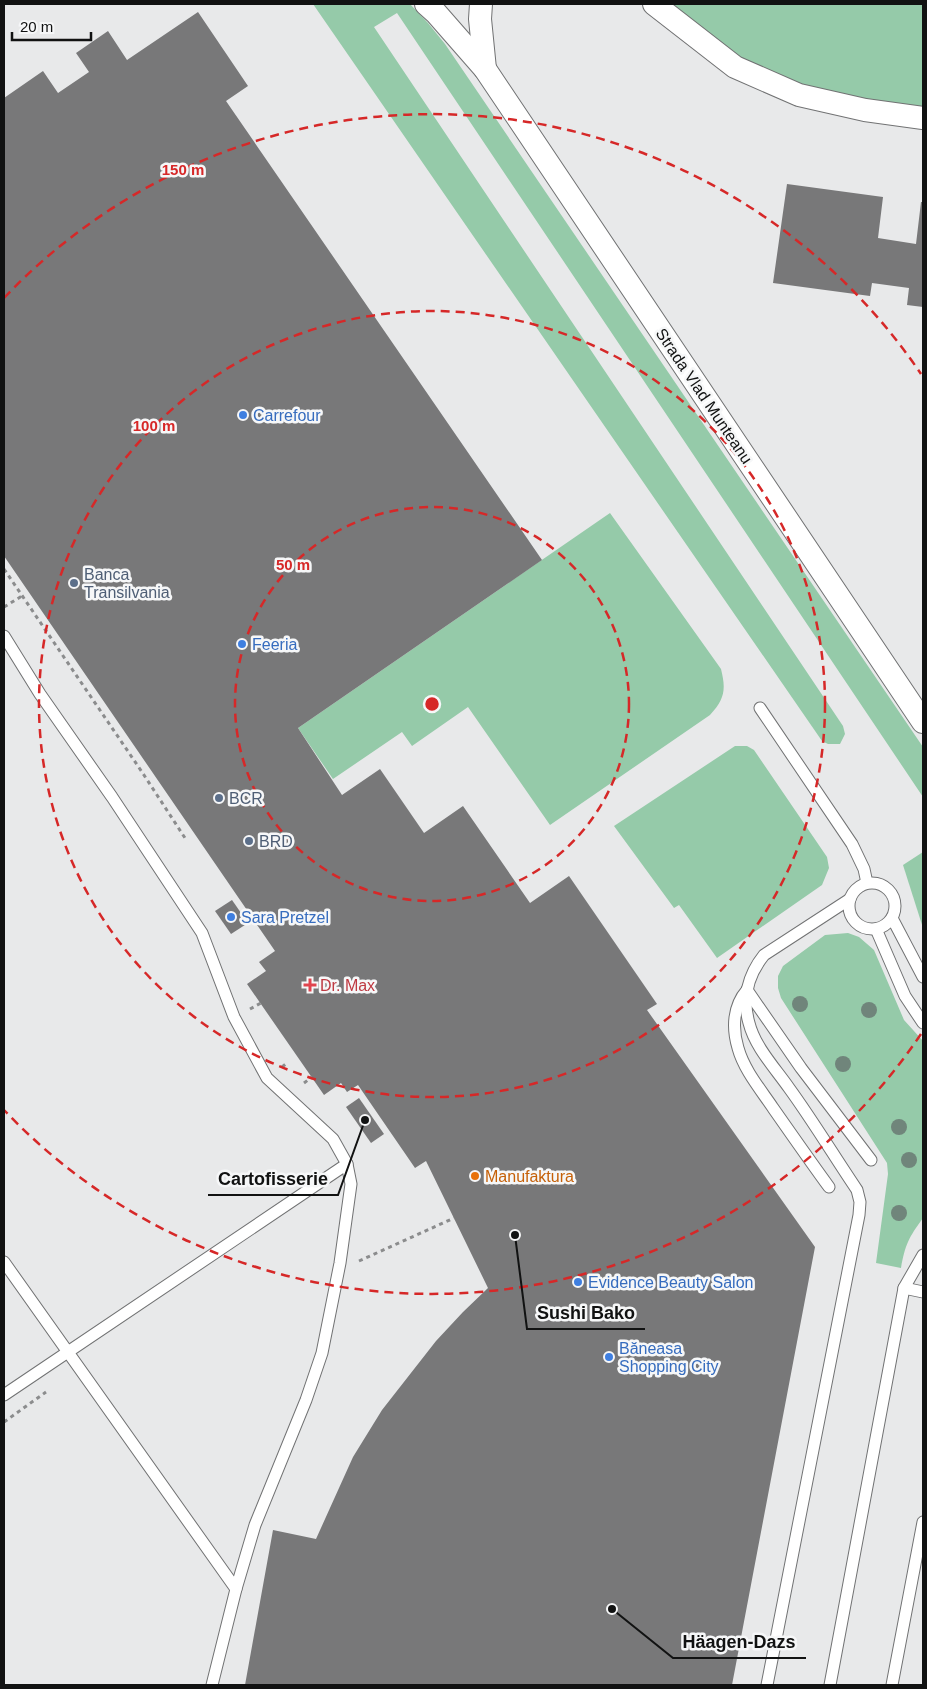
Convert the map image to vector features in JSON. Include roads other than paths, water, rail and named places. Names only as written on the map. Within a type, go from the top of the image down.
[{"type":"street","points":[[481,4],[480,19],[485,69]]},
{"type":"street","points":[[654,4],[736,67],[799,95],[865,110],[923,118]]},
{"type":"street","name":"Strada Vlad Munteanu","points":[[433,7],[485,69],[923,722]]},
{"type":"lane","points":[[4,636],[40,694],[112,797],[202,933],[234,1018],[267,1078],[333,1138],[347,1164],[351,1184],[340,1263],[322,1353],[306,1400],[255,1525],[212,1685]]},
{"type":"lane","points":[[760,708],[852,844],[864,869],[867,883]]},
{"type":"lane","points":[[867,883],[886,888],[891,893],[895,906],[892,918],[882,927],[876,929],[861,927],[850,915],[850,899],[856,889],[867,883]]},
{"type":"lane","points":[[829,1188],[760,1090],[740,1054],[734,1026],[737,1008],[747,990],[752,971],[764,956],[850,899]]},
{"type":"lane","points":[[892,918],[923,977]]},
{"type":"lane","points":[[876,929],[905,996],[923,1023]]},
{"type":"lane","points":[[747,990],[801,1068],[871,1160]]},
{"type":"lane","points":[[747,990],[749,1022],[754,1039],[790,1089],[857,1190],[860,1202],[856,1235],[767,1685]]},
{"type":"lane","points":[[4,1395],[347,1164]]},
{"type":"lane","points":[[830,1685],[904,1288],[923,1255]]},
{"type":"lane","points":[[4,1262],[236,1590]]},
{"type":"lane","points":[[904,1288],[923,1292]]},
{"type":"lane","points":[[892,1685],[923,1522]]},
{"type":"place","name":"Carrefour","points":[[243,415]]},
{"type":"place","name":"Banca Transilvania","points":[[74,583]]},
{"type":"place","name":"Feeria","points":[[242,644]]},
{"type":"place","name":"BCR","points":[[219,798]]},
{"type":"place","name":"BRD","points":[[249,841]]},
{"type":"place","name":"Sara Pretzel","points":[[231,917]]},
{"type":"place","name":"Dr. Max","points":[[310,985]]},
{"type":"place","name":"Cartofisserie","points":[[365,1120]]},
{"type":"place","name":"Manufaktura","points":[[475,1176]]},
{"type":"place","name":"Sushi Bako","points":[[515,1235]]},
{"type":"place","name":"Evidence Beauty Salon","points":[[578,1282]]},
{"type":"place","name":"Băneasa Shopping City","points":[[609,1357]]},
{"type":"place","name":"Häagen-Dazs","points":[[612,1609]]}]
